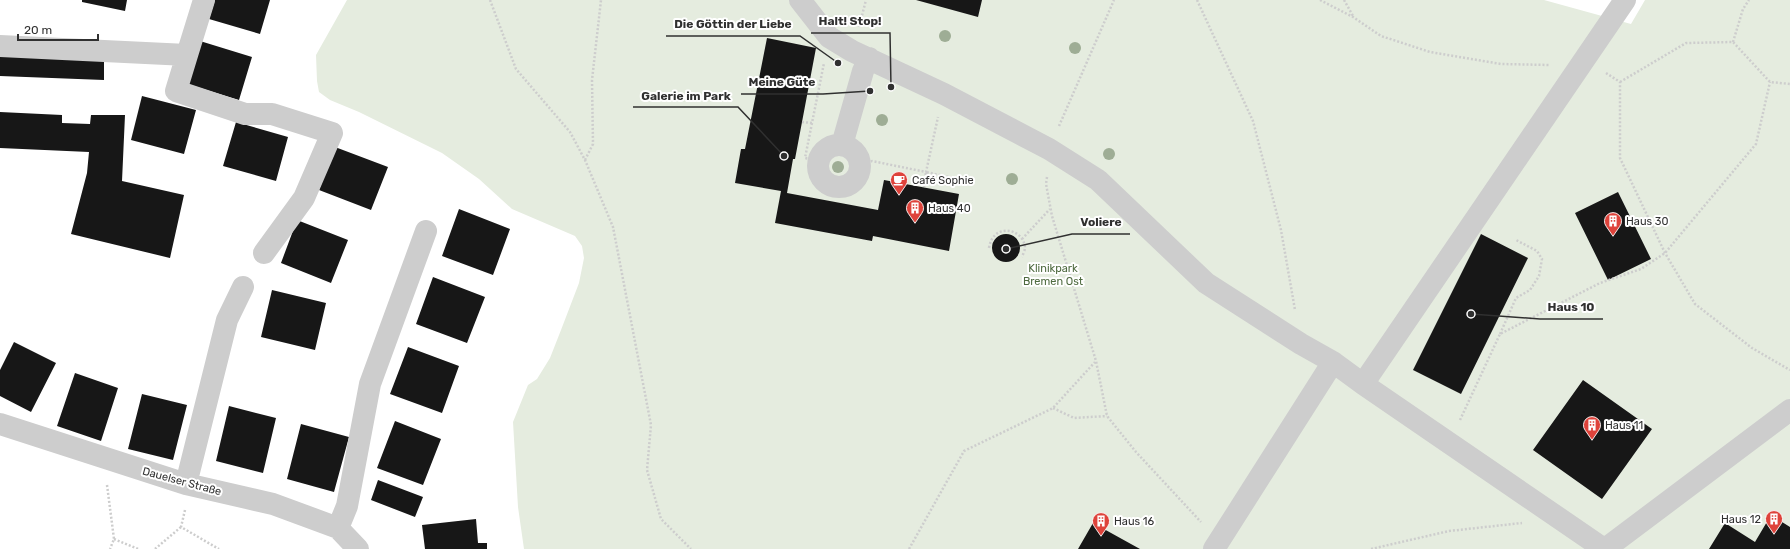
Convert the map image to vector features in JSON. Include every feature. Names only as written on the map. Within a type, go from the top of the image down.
[{"type":"street","points":[[204,0],[176,91],[245,114],[272,114],[332,133],[304,198],[264,253]]},
{"type":"street","points":[[800,0],[829,37],[944,94],[1049,149],[1098,180],[1206,283],[1301,344],[1333,362],[1604,549],[1790,410]]},
{"type":"street","points":[[1363,384],[1625,0]]},
{"type":"street","points":[[0,46],[187,54]]},
{"type":"street","points":[[842,145],[863,71],[869,58]]},
{"type":"street","points":[[842,145],[848,147],[857,155],[860,167],[859,174],[850,184],[836,187],[830,185],[820,175],[819,161],[821,156],[830,147],[842,145]]},
{"type":"street","points":[[338,528],[347,506],[370,384],[426,231]]},
{"type":"street","points":[[188,484],[227,320],[243,287]]},
{"type":"street","points":[[1216,544],[1333,362]]},
{"type":"street","name":"Dauelser Straße","points":[[0,424],[104,459],[188,484],[273,504],[338,528],[358,549]]},
{"type":"path","points":[[490,0],[516,69],[570,132],[584,160],[613,227],[650,425],[647,470],[660,519],[691,549]]},
{"type":"path","points":[[584,160],[593,144],[592,80],[601,0]]},
{"type":"path","points":[[1114,0],[1049,149],[1046,184],[1051,208],[1096,361],[1107,416],[1136,452],[1216,544]]},
{"type":"path","points":[[1197,0],[1253,122],[1281,230],[1301,344]]},
{"type":"path","points":[[1320,0],[1353,17],[1381,36],[1430,52],[1501,64],[1581,66],[1602,71],[1620,82]]},
{"type":"path","points":[[1344,0],[1353,17]]},
{"type":"path","points":[[1734,42],[1743,9],[1749,0]]},
{"type":"path","points":[[819,161],[805,158],[829,37]]},
{"type":"path","points":[[1620,82],[1686,43],[1734,42],[1770,82],[1790,84]]},
{"type":"path","points":[[1620,82],[1620,158],[1665,253],[1696,304],[1752,348],[1790,370]]},
{"type":"path","points":[[1500,334],[1600,283],[1641,269],[1665,253],[1756,144],[1770,82]]},
{"type":"path","points":[[924,187],[944,94]]},
{"type":"path","points":[[802,122],[812,123]]},
{"type":"path","points":[[860,167],[872,162],[962,180]]},
{"type":"path","points":[[1022,239],[1051,208]]},
{"type":"path","points":[[989,248],[990,240],[996,233],[1003,230],[1014,232],[1022,239],[1025,248],[1022,257]]},
{"type":"path","points":[[1450,443],[1516,298],[1530,290],[1539,276],[1542,259],[1537,251],[1516,240]]},
{"type":"path","points":[[909,549],[964,451],[1053,408],[1096,361]]},
{"type":"path","points":[[1053,408],[1074,418],[1107,416]]},
{"type":"path","points":[[104,459],[114,540],[110,549]]},
{"type":"path","points":[[155,549],[181,527],[188,484]]},
{"type":"path","points":[[1371,549],[1449,531],[1525,523],[1545,507]]},
{"type":"path","points":[[181,527],[219,549]]},
{"type":"path","points":[[114,540],[138,549]]},
{"type":"green space","name":"Klinikpark Bremen Ost","points":[[347,0],[1544,0],[1631,24],[1645,0],[1790,0],[1790,549],[524,549],[518,507],[513,422],[528,385],[537,379],[550,358],[561,330],[579,283],[584,258],[582,246],[575,236],[512,209],[479,179],[442,153],[359,112],[330,100],[319,92],[316,55]]},
{"type":"building","points":[[82,0],[127,0],[125,11],[82,2]]},
{"type":"building","points":[[215,0],[270,0],[260,34],[209,19]]},
{"type":"building","points":[[916,0],[982,0],[978,17]]},
{"type":"building","points":[[767,38],[816,48],[787,193],[878,210],[884,180],[959,194],[949,251],[873,236],[872,241],[775,223],[781,191],[735,183],[741,149],[745,149]]},
{"type":"building","points":[[200,41],[252,57],[239,100],[187,84]]},
{"type":"building","points":[[0,53],[104,57],[104,80],[0,76]]},
{"type":"building","points":[[142,96],[196,110],[184,154],[131,140]]},
{"type":"building","points":[[0,112],[62,115],[62,123],[90,124],[91,115],[125,115],[122,181],[184,195],[170,258],[71,234],[87,173],[89,152],[0,148]]},
{"type":"building","points":[[236,122],[288,137],[276,181],[223,166]]},
{"type":"building","points":[[335,147],[388,167],[371,210],[319,190]]},
{"type":"building","name":"Haus 30","points":[[1618,192],[1651,259],[1608,280],[1575,213]]},
{"type":"building","points":[[459,209],[510,229],[493,275],[442,256]]},
{"type":"building","points":[[297,220],[348,240],[331,283],[281,263]]},
{"type":"building","points":[[1006,234],[1012,235],[1016,238],[1019,242],[1019,254],[1016,258],[1012,261],[1006,262],[1000,261],[996,258],[993,254],[992,248],[993,242],[996,238],[1000,235]]},
{"type":"building","points":[[1481,234],[1528,258],[1461,394],[1413,370]]},
{"type":"building","points":[[433,277],[485,297],[467,343],[416,324]]},
{"type":"building","points":[[272,290],[326,303],[315,350],[261,337]]},
{"type":"building","points":[[14,342],[56,363],[31,412],[0,396],[0,370]]},
{"type":"building","points":[[408,347],[459,366],[442,413],[390,394]]},
{"type":"building","points":[[75,373],[118,388],[101,441],[57,426]]},
{"type":"building","name":"Haus 11","points":[[1583,380],[1652,429],[1602,499],[1533,450]]},
{"type":"building","points":[[142,394],[187,405],[173,460],[128,449]]},
{"type":"building","points":[[229,406],[276,418],[263,473],[216,461]]},
{"type":"building","points":[[395,421],[441,439],[423,485],[377,468]]},
{"type":"building","points":[[301,424],[349,437],[334,492],[287,479]]},
{"type":"building","points":[[378,480],[423,497],[415,517],[371,500]]},
{"type":"building","name":"Haus 12","points":[[1771,515],[1790,527],[1790,549],[1709,549],[1725,523],[1755,542]]},
{"type":"building","points":[[476,519],[478,543],[487,543],[487,549],[425,549],[422,525]]},
{"type":"building","name":"Haus 16","points":[[1093,523],[1140,549],[1078,549]]},
{"type":"place","name":"Die Göttin der Liebe","points":[[838,63]]},
{"type":"place","name":"Halt! Stop!","points":[[891,87]]},
{"type":"place","name":"Meine Güte","points":[[870,91]]},
{"type":"place","name":"Galerie im Park","points":[[784,156]]},
{"type":"place","name":"Café Sophie","points":[[899,195]]},
{"type":"place","name":"Haus 40","points":[[915,223]]},
{"type":"place","name":"Haus 30","points":[[1613,236]]},
{"type":"place","name":"Voliere","points":[[1006,249]]},
{"type":"place","name":"Haus 10","points":[[1471,314]]},
{"type":"place","name":"Haus 11","points":[[1592,440]]},
{"type":"place","name":"Haus 12","points":[[1774,534]]},
{"type":"place","name":"Haus 16","points":[[1101,536]]}]
